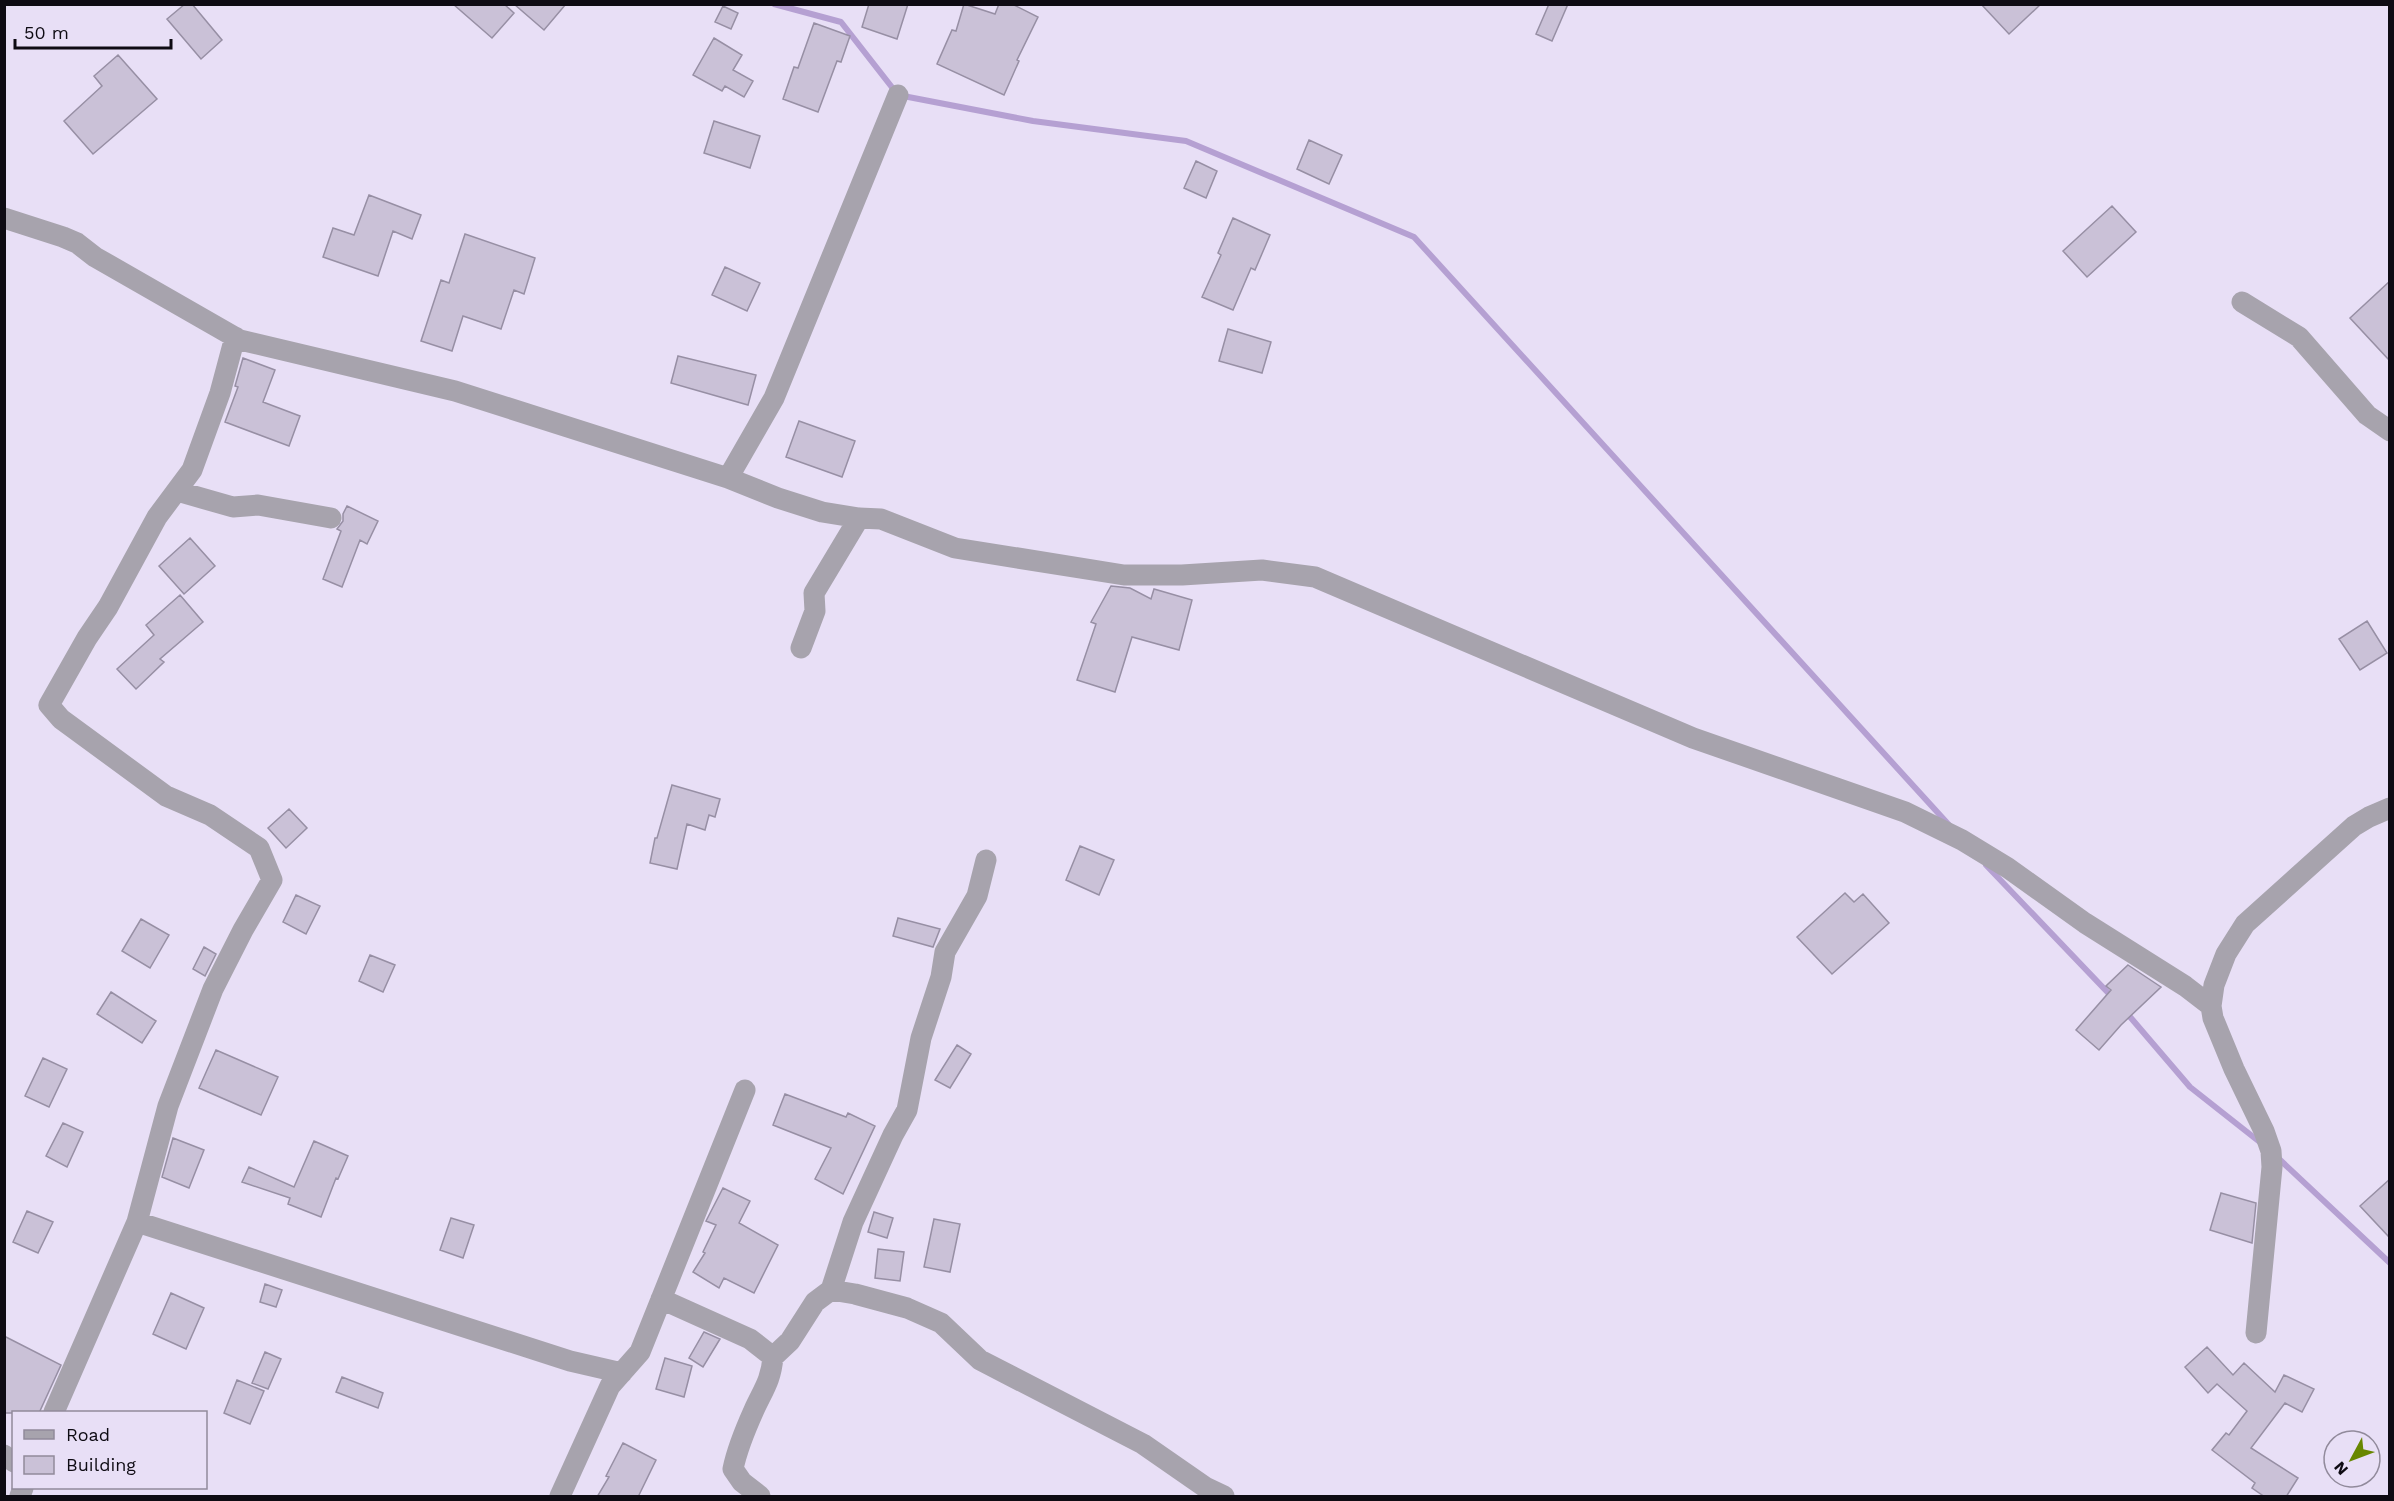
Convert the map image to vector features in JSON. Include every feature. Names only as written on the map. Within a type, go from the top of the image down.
[{"type":"street","points":[[728,478],[774,399],[898,95]]},
{"type":"street","points":[[4,218],[77,243],[95,256],[234,337],[351,368],[455,391],[728,478],[811,508],[859,518],[881,519],[955,548],[1124,575],[1182,575],[1262,570],[1315,577],[1693,738],[1905,812],[1962,840],[2008,868],[2085,923],[2185,986],[2211,1006]]},
{"type":"street","points":[[2242,302],[2299,338],[2367,416],[2390,431]]},
{"type":"street","points":[[55,1411],[137,1222],[168,1106],[213,989],[272,880],[259,848],[210,815],[166,796],[61,719],[49,705],[87,638],[108,607],[157,517],[192,470],[220,393],[234,337]]},
{"type":"street","points":[[177,491],[233,507],[258,504],[331,518]]},
{"type":"street","points":[[801,648],[815,611],[814,593],[859,518]]},
{"type":"street","points":[[2256,1333],[2271,1151],[2213,1018],[2211,1006],[2214,985],[2226,954],[2245,924],[2354,826],[2390,808]]},
{"type":"street","points":[[760,1497],[742,1482],[733,1469],[742,1438],[772,1375],[773,1357],[790,1341],[815,1302],[831,1290],[853,1222],[907,1110],[921,1038],[941,977],[945,952],[977,896],[986,860]]},
{"type":"street","points":[[560,1497],[610,1386],[640,1352],[745,1090]]},
{"type":"street","points":[[137,1222],[570,1361],[621,1373]]},
{"type":"street","points":[[831,1290],[907,1308],[941,1323],[980,1360],[1143,1444],[1205,1487],[1224,1497]]},
{"type":"street","points":[[661,1299],[750,1339],[773,1357]]},
{"type":"building","points":[[185,4],[192,4],[222,40],[201,59],[167,19]]},
{"type":"building","points":[[453,4],[504,4],[514,13],[492,38]]},
{"type":"building","points":[[514,4],[566,4],[544,30]]},
{"type":"building","points":[[869,4],[908,4],[897,39],[862,27]]},
{"type":"building","points":[[964,4],[995,14],[999,4],[1012,4],[1038,17],[1017,60],[1019,61],[1004,95],[937,64],[952,30],[956,31]]},
{"type":"building","points":[[1549,4],[1568,4],[1552,41],[1536,34]]},
{"type":"building","points":[[1981,4],[2041,4],[2009,34]]},
{"type":"building","points":[[723,6],[738,13],[731,29],[715,22]]},
{"type":"building","points":[[814,23],[850,36],[841,62],[837,61],[818,112],[783,99],[794,67],[798,68]]},
{"type":"building","points":[[714,38],[742,55],[733,70],[753,81],[744,97],[725,86],[722,91],[693,75]]},
{"type":"building","points":[[118,55],[157,99],[93,154],[64,121],[102,86],[94,76]]},
{"type":"building","points":[[714,121],[760,136],[750,168],[704,153]]},
{"type":"building","points":[[1309,140],[1342,155],[1329,184],[1297,169]]},
{"type":"building","points":[[1196,161],[1217,171],[1206,198],[1184,188]]},
{"type":"building","points":[[369,195],[421,215],[412,239],[393,231],[378,276],[323,257],[333,228],[354,235]]},
{"type":"building","points":[[2112,206],[2136,232],[2087,277],[2063,251]]},
{"type":"building","points":[[1233,218],[1270,235],[1255,270],[1251,268],[1233,310],[1202,297],[1221,255],[1218,253]]},
{"type":"building","points":[[465,234],[535,258],[524,294],[514,290],[501,329],[463,316],[452,351],[421,341],[441,280],[449,283]]},
{"type":"building","points":[[725,267],[760,283],[747,311],[712,295]]},
{"type":"building","points":[[2390,281],[2390,361],[2350,318]]},
{"type":"building","points":[[1228,329],[1271,342],[1262,373],[1219,361]]},
{"type":"building","points":[[678,356],[756,375],[748,405],[671,383]]},
{"type":"building","points":[[243,358],[275,370],[263,402],[300,416],[289,446],[225,422],[238,387],[235,386]]},
{"type":"building","points":[[799,421],[855,441],[842,477],[786,457]]},
{"type":"building","points":[[347,506],[378,521],[367,544],[360,540],[342,587],[323,579],[341,531],[337,529],[343,521],[343,514]]},
{"type":"building","points":[[190,538],[215,566],[184,594],[159,566]]},
{"type":"building","points":[[1111,586],[1130,588],[1151,599],[1154,589],[1192,600],[1179,650],[1132,637],[1115,692],[1077,680],[1096,624],[1091,622]]},
{"type":"building","points":[[180,595],[203,622],[160,659],[164,662],[136,689],[117,669],[154,635],[146,625]]},
{"type":"building","points":[[2367,621],[2387,653],[2360,670],[2339,639]]},
{"type":"building","points":[[672,785],[720,799],[715,817],[709,815],[705,830],[687,824],[677,869],[650,863],[655,838],[657,838]]},
{"type":"building","points":[[289,809],[307,828],[286,848],[268,828]]},
{"type":"building","points":[[1080,846],[1114,860],[1099,895],[1066,880]]},
{"type":"building","points":[[1845,893],[1854,902],[1863,894],[1889,923],[1832,974],[1797,937]]},
{"type":"building","points":[[296,895],[320,906],[306,934],[283,922]]},
{"type":"building","points":[[898,918],[940,929],[933,947],[893,936]]},
{"type":"building","points":[[141,919],[169,935],[150,968],[122,951]]},
{"type":"building","points":[[204,947],[216,954],[205,976],[193,969]]},
{"type":"building","points":[[370,955],[395,965],[383,992],[359,981]]},
{"type":"building","points":[[2128,965],[2161,987],[2121,1025],[2099,1050],[2076,1030],[2111,990],[2106,986]]},
{"type":"building","points":[[111,992],[156,1021],[142,1043],[97,1014]]},
{"type":"building","points":[[957,1045],[971,1054],[950,1088],[935,1080]]},
{"type":"building","points":[[216,1050],[278,1077],[261,1115],[199,1088]]},
{"type":"building","points":[[43,1058],[67,1069],[49,1107],[25,1096]]},
{"type":"building","points":[[785,1094],[846,1117],[848,1113],[875,1126],[843,1194],[815,1179],[831,1148],[773,1125]]},
{"type":"building","points":[[63,1123],[83,1132],[67,1167],[46,1156]]},
{"type":"building","points":[[173,1138],[204,1150],[189,1188],[162,1177]]},
{"type":"building","points":[[314,1141],[348,1156],[338,1179],[336,1178],[321,1217],[288,1204],[290,1198],[242,1182],[249,1167],[294,1187]]},
{"type":"building","points":[[2390,1179],[2390,1238],[2360,1206]]},
{"type":"building","points":[[723,1188],[750,1201],[739,1223],[778,1245],[754,1293],[724,1278],[719,1288],[693,1272],[705,1253],[703,1252],[716,1225],[706,1221]]},
{"type":"building","points":[[2221,1193],[2256,1203],[2252,1243],[2210,1230]]},
{"type":"building","points":[[27,1211],[53,1222],[38,1253],[13,1242]]},
{"type":"building","points":[[874,1212],[893,1218],[887,1238],[868,1232]]},
{"type":"building","points":[[451,1218],[474,1225],[463,1258],[440,1250]]},
{"type":"building","points":[[934,1219],[960,1224],[950,1272],[924,1267]]},
{"type":"building","points":[[878,1249],[904,1252],[900,1281],[875,1278]]},
{"type":"building","points":[[265,1284],[282,1290],[276,1307],[260,1302]]},
{"type":"building","points":[[171,1293],[204,1308],[186,1349],[153,1334]]},
{"type":"building","points":[[704,1332],[720,1339],[703,1367],[689,1358]]},
{"type":"building","points":[[4,1336],[61,1365],[40,1411],[4,1413]]},
{"type":"building","points":[[2207,1347],[2233,1375],[2244,1363],[2275,1392],[2284,1375],[2314,1389],[2302,1412],[2285,1403],[2251,1448],[2298,1478],[2286,1497],[2265,1497],[2252,1488],[2255,1483],[2212,1450],[2226,1433],[2229,1435],[2247,1411],[2217,1384],[2208,1393],[2185,1367]]},
{"type":"building","points":[[265,1352],[281,1359],[268,1389],[252,1383]]},
{"type":"building","points":[[665,1358],[692,1366],[684,1397],[656,1389]]},
{"type":"building","points":[[342,1377],[383,1393],[378,1408],[336,1392]]},
{"type":"building","points":[[237,1380],[264,1391],[250,1424],[224,1413]]},
{"type":"building","points":[[623,1443],[656,1460],[638,1497],[597,1497],[609,1477],[606,1476]]},
{"type":"waterway","points":[[774,4],[841,22],[898,95],[1033,121],[1186,141],[1414,237],[1949,825]]},
{"type":"waterway","points":[[1986,865],[2114,999]]},
{"type":"waterway","points":[[2125,1011],[2190,1087],[2261,1143]]},
{"type":"waterway","points":[[2278,1158],[2390,1263]]}]
